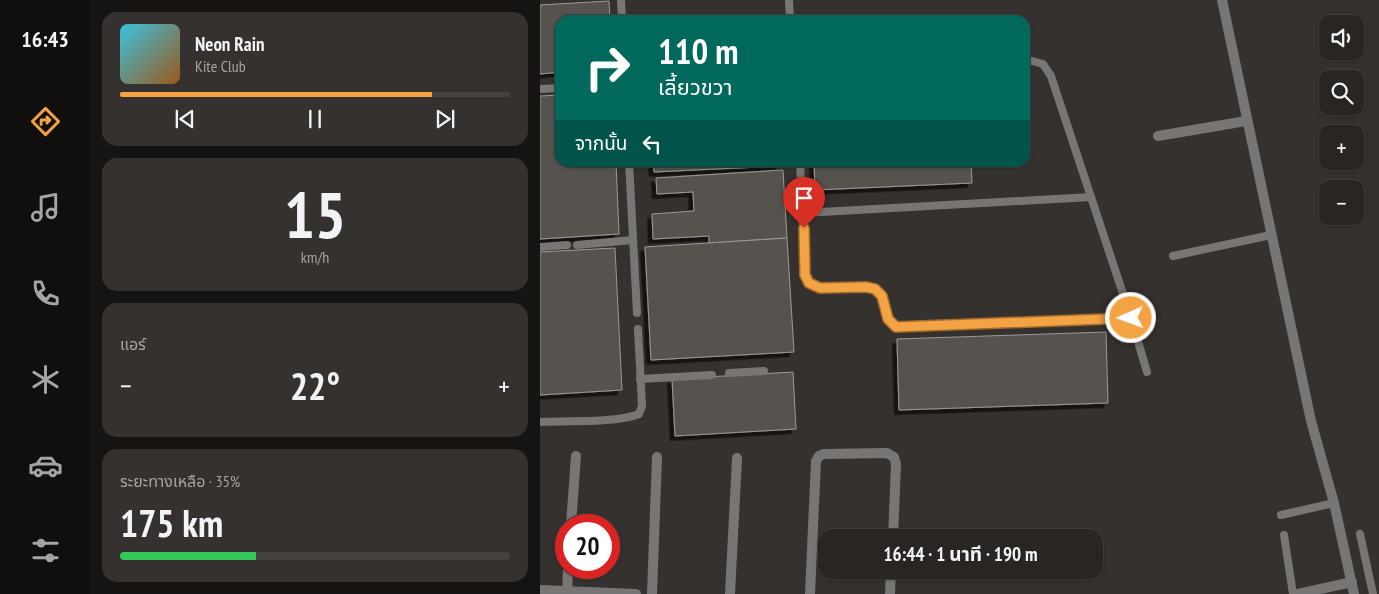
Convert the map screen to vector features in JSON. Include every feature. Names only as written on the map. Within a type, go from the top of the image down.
[{"type":"street","points":[[1222,0],[1246,121],[1311,421],[1334,503],[1354,594]]},
{"type":"street","points":[[1158,136],[1246,121]]},
{"type":"street","points":[[810,594],[816,461],[819,456],[824,454],[887,454],[894,457],[896,464],[892,529]]},
{"type":"street","points":[[572,514],[576,456]]},
{"type":"street","points":[[652,594],[657,457]]},
{"type":"street","points":[[730,594],[737,458]]},
{"type":"street","points":[[567,593],[568,579]]},
{"type":"street","points":[[890,594],[891,579]]},
{"type":"street","points":[[1298,594],[1352,582]]},
{"type":"street","points":[[540,590],[567,593],[636,594]]},
{"type":"lane","points":[[621,0],[622,15]]},
{"type":"lane","points":[[789,0],[790,15]]},
{"type":"lane","points":[[1030,61],[1042,64],[1051,76],[1131,318],[1146,372]]},
{"type":"lane","points":[[540,89],[555,88]]},
{"type":"lane","points":[[629,167],[637,313]]},
{"type":"lane","points":[[800,167],[805,275],[809,283],[820,288],[866,287],[875,289],[882,296],[888,319],[896,327],[1131,318]]},
{"type":"lane","points":[[803,213],[1091,197]]},
{"type":"lane","points":[[1173,256],[1271,235]]},
{"type":"lane","points":[[576,245],[633,240]]},
{"type":"lane","points":[[540,247],[567,245]]},
{"type":"lane","points":[[540,422],[631,417],[638,414],[642,406],[638,329]]},
{"type":"lane","points":[[729,373],[764,371]]},
{"type":"lane","points":[[640,379],[712,375]]},
{"type":"lane","points":[[1282,516],[1334,503]]},
{"type":"lane","points":[[1360,534],[1373,594]]},
{"type":"lane","points":[[1284,535],[1293,594]]},
{"type":"building","points":[[609,1],[610,15],[555,15],[555,72],[540,74],[540,5]]},
{"type":"building","points":[[555,95],[555,167],[616,167],[619,234],[540,239],[540,96]]},
{"type":"building","points":[[654,167],[759,167],[654,172]]},
{"type":"building","points":[[814,167],[971,167],[972,183],[815,190]]},
{"type":"building","points":[[783,170],[787,238],[709,243],[709,236],[653,239],[652,214],[694,211],[693,192],[657,194],[656,178]]},
{"type":"building","points":[[787,238],[794,352],[651,360],[645,247]]},
{"type":"building","points":[[615,248],[622,390],[540,395],[540,252]]},
{"type":"building","points":[[1106,332],[1108,403],[899,410],[897,339]]},
{"type":"building","points":[[793,372],[796,429],[675,436],[672,379]]},
{"type":"route","points":[[804,228],[805,275],[809,283],[820,288],[866,287],[875,289],[882,296],[888,319],[896,327],[1131,318]]}]
